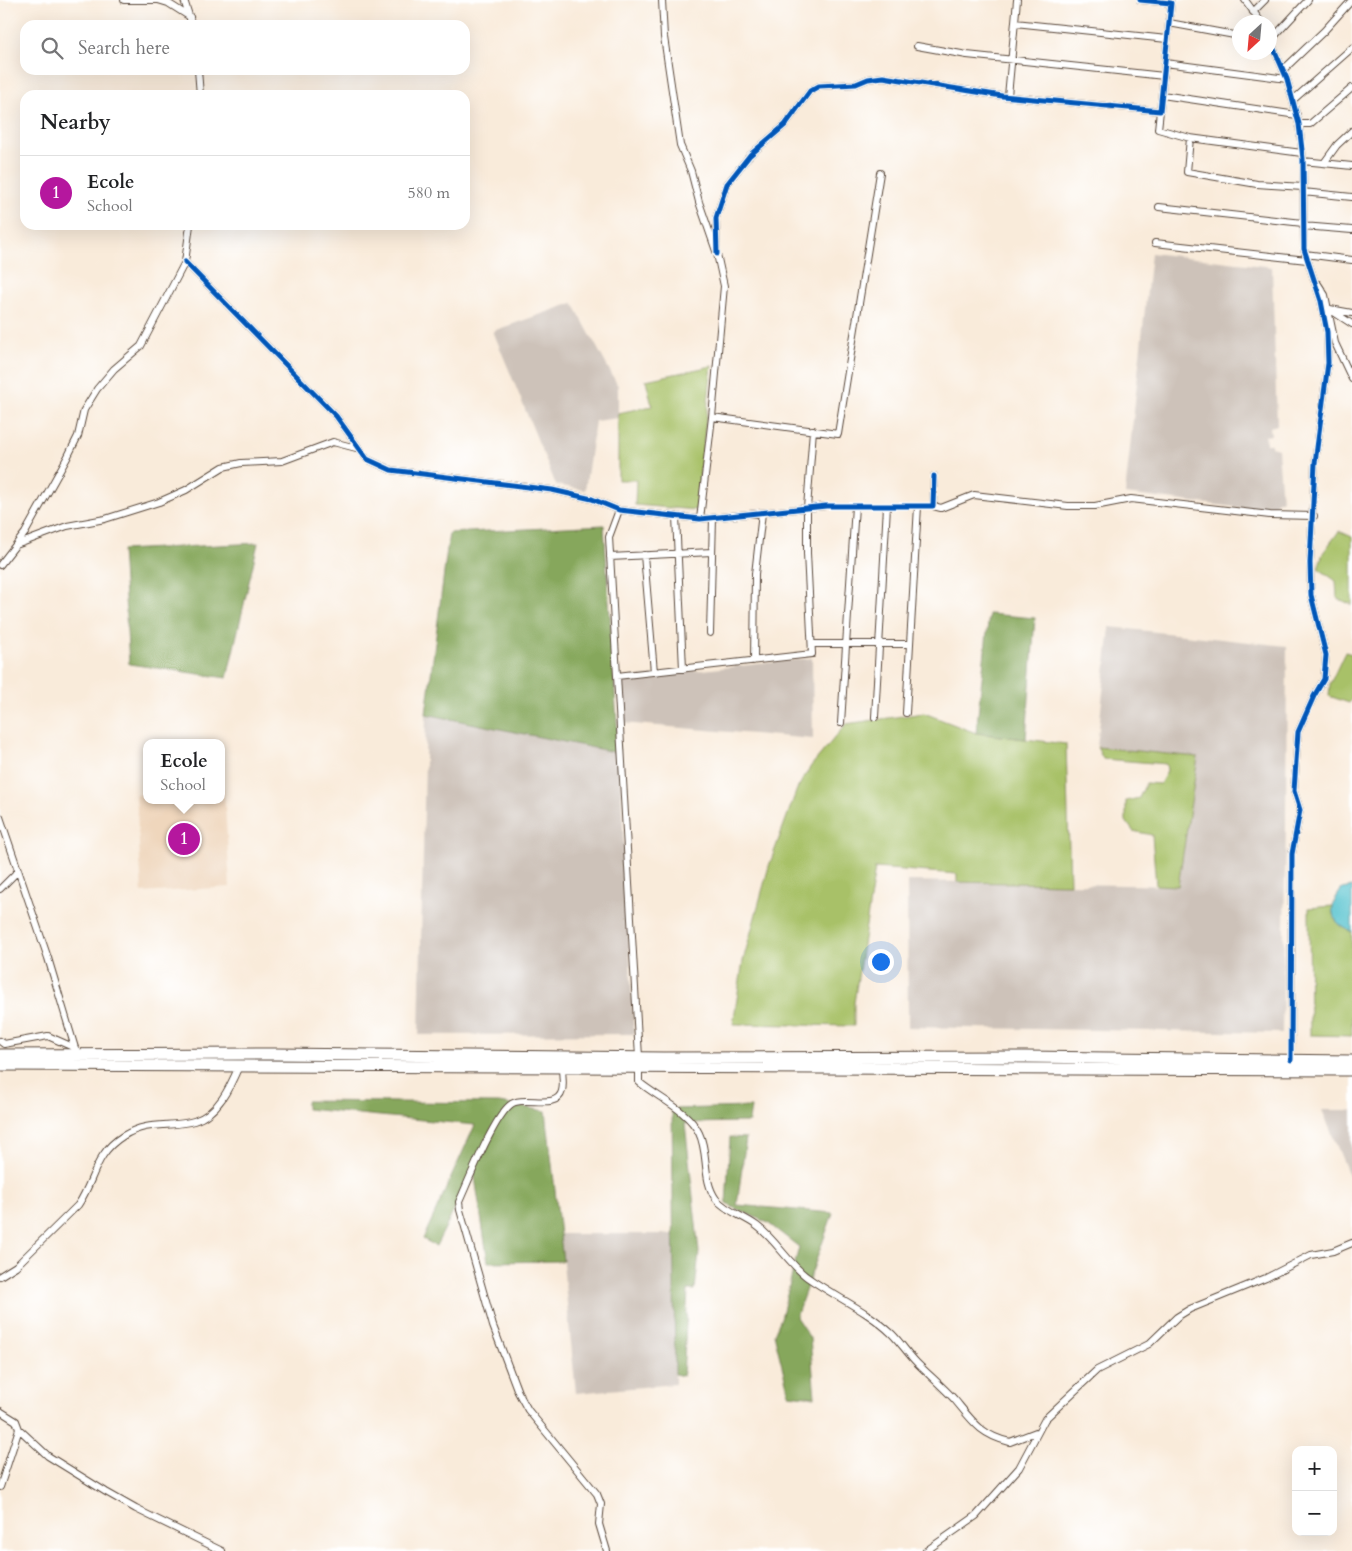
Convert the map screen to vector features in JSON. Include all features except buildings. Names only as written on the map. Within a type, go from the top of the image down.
[{"type":"highway","points":[[0,1055],[78,1051],[639,1062],[1352,1070]]},
{"type":"highway","points":[[0,1065],[562,1067],[639,1062],[1352,1061]]},
{"type":"street","points":[[124,0],[158,0],[168,3],[190,17]]},
{"type":"street","points":[[184,0],[191,20]]},
{"type":"street","points":[[662,0],[664,37],[680,145],[691,171],[699,202],[717,254],[724,286],[700,519]]},
{"type":"street","points":[[1008,96],[1017,0]]},
{"type":"street","points":[[1140,0],[1171,3],[1158,129],[1190,138],[1302,153]]},
{"type":"street","points":[[1245,0],[1255,15]]},
{"type":"street","points":[[1253,12],[1265,0]]},
{"type":"street","points":[[1277,33],[1308,0]]},
{"type":"street","points":[[1283,70],[1324,31],[1352,0]]},
{"type":"street","points":[[1015,23],[1167,39]]},
{"type":"street","points":[[1169,23],[1232,35]]},
{"type":"street","points":[[917,46],[1011,60],[1164,76]]},
{"type":"street","points":[[1293,100],[1352,48]]},
{"type":"street","points":[[1277,57],[1287,79],[1299,124],[1303,161],[1303,225],[1306,257],[1321,301],[1328,340],[1328,364],[1316,463],[1310,563],[1311,595],[1326,655],[1324,679],[1298,732],[1294,791],[1300,810],[1292,854],[1291,1060]]},
{"type":"street","points":[[1165,64],[1287,79]]},
{"type":"street","points":[[198,75],[200,90]]},
{"type":"street","points":[[717,254],[716,218],[727,184],[750,155],[785,125],[810,91],[819,86],[856,84],[883,77],[1008,96],[1160,112]]},
{"type":"street","points":[[1299,124],[1310,124],[1352,88]]},
{"type":"street","points":[[1162,95],[1297,116]]},
{"type":"street","points":[[1324,163],[1349,137],[1352,131]]},
{"type":"street","points":[[1190,138],[1187,172],[1352,197]]},
{"type":"street","points":[[1303,161],[1352,166]]},
{"type":"street","points":[[712,417],[838,434],[880,173]]},
{"type":"street","points":[[1160,207],[1352,230]]},
{"type":"street","points":[[0,565],[26,533],[78,436],[84,410],[93,396],[114,369],[141,346],[185,262],[189,230]]},
{"type":"street","points":[[1155,243],[1352,260]]},
{"type":"street","points":[[185,262],[336,416],[367,458],[391,470],[552,490],[592,499],[619,510],[700,519],[808,508],[855,506],[933,506],[941,508],[974,495],[1068,506],[1095,506],[1131,499],[1270,515],[1314,516]]},
{"type":"street","points":[[1310,270],[1325,295],[1335,343],[1352,379]]},
{"type":"street","points":[[1328,308],[1352,314]]},
{"type":"street","points":[[1328,308],[1352,324]]},
{"type":"street","points":[[617,676],[812,654],[807,553],[813,430]]},
{"type":"street","points":[[15,545],[67,526],[105,519],[159,502],[186,490],[223,467],[241,463],[282,460],[333,442],[360,449]]},
{"type":"street","points":[[933,506],[934,476]]},
{"type":"street","points":[[841,723],[855,506]]},
{"type":"street","points":[[875,717],[887,506]]},
{"type":"street","points":[[906,713],[918,506]]},
{"type":"street","points":[[619,510],[609,537],[639,1082],[673,1106],[694,1125],[702,1142],[705,1168],[712,1190],[716,1198],[728,1210],[758,1226],[794,1266],[807,1277],[869,1315],[892,1334],[955,1400],[969,1419],[985,1433],[1010,1442],[1036,1432]]},
{"type":"street","points":[[754,661],[755,574],[762,513]]},
{"type":"street","points":[[676,516],[683,669]]},
{"type":"street","points":[[710,634],[713,518]]},
{"type":"street","points":[[610,557],[712,552]]},
{"type":"street","points":[[644,555],[654,672]]},
{"type":"street","points":[[812,644],[910,644]]},
{"type":"street","points":[[0,817],[2,829],[18,871],[78,1051]]},
{"type":"street","points":[[0,889],[18,871]]},
{"type":"street","points":[[0,1041],[4,1044],[48,1036],[78,1051]]},
{"type":"street","points":[[0,1276],[16,1266],[78,1206],[84,1196],[94,1167],[104,1151],[123,1136],[149,1125],[192,1121],[203,1117],[216,1106],[230,1087],[239,1066]]},
{"type":"street","points":[[562,1067],[562,1092],[558,1098],[551,1102],[526,1100],[512,1103],[507,1108],[486,1143],[459,1202],[493,1326],[518,1392],[528,1410],[597,1494],[601,1504],[599,1524],[607,1551]]},
{"type":"street","points":[[926,1551],[976,1516],[1019,1468],[1036,1432],[1045,1419],[1096,1370],[1149,1344],[1177,1317],[1311,1255],[1333,1252],[1352,1243]]},
{"type":"street","points":[[0,1411],[16,1421],[19,1429],[48,1456],[106,1492],[222,1551]]},
{"type":"street","points":[[0,1487],[19,1429]]},
{"type":"shaded area","points":[[1151,253],[1272,267],[1277,425],[1270,427],[1271,435],[1265,436],[1266,444],[1271,444],[1271,447],[1278,449],[1282,501],[1278,501],[1268,511],[1125,494]]},
{"type":"shaded area","points":[[573,303],[618,386],[618,418],[595,421],[585,490],[556,485],[493,331]]},
{"type":"shaded area","points":[[1110,627],[1287,646],[1282,1033],[908,1027],[907,881],[1178,886],[1198,757],[1097,747]]},
{"type":"shaded area","points":[[812,658],[813,739],[622,723],[620,679]]},
{"type":"shaded area","points":[[426,714],[619,753],[634,1034],[419,1035]]},
{"type":"shaded area","points":[[143,794],[143,804],[225,804],[230,887],[142,893],[136,795]]},
{"type":"shaded area","points":[[1322,1110],[1352,1110],[1352,1183]]},
{"type":"shaded area","points":[[560,1234],[673,1234],[675,1384],[576,1393]]},
{"type":"green space","points":[[712,366],[696,510],[635,505],[636,480],[618,480],[618,413],[652,406],[646,380]]},
{"type":"green space","points":[[604,525],[619,753],[426,714],[449,533]]},
{"type":"green space","points":[[1339,531],[1352,537],[1352,605],[1337,598],[1336,581],[1318,568],[1323,553]]},
{"type":"green space","points":[[258,543],[227,678],[129,664],[122,550]]},
{"type":"green space","points":[[989,614],[1035,618],[1026,739],[976,733]]},
{"type":"green space","points":[[1345,652],[1352,654],[1352,700],[1349,703],[1329,696],[1330,684]]},
{"type":"green space","points":[[924,713],[976,733],[1066,744],[1070,884],[957,882],[957,874],[875,868],[854,1003],[854,1026],[733,1024],[743,961],[769,866],[797,789],[811,766],[846,724]]},
{"type":"green space","points":[[1097,747],[1198,757],[1178,886],[1156,885],[1152,835],[1133,831],[1126,821],[1126,801],[1139,798],[1146,783],[1160,784],[1167,771],[1166,764],[1103,759]]},
{"type":"green space","points":[[1333,906],[1333,915],[1337,922],[1352,932],[1352,1036],[1310,1035],[1309,908]]},
{"type":"green space","points":[[306,1101],[499,1103],[546,1111],[563,1261],[488,1262],[474,1171],[436,1246],[423,1239],[475,1125],[306,1109]]},
{"type":"green space","points":[[751,1107],[749,1122],[685,1123],[699,1252],[695,1290],[688,1290],[683,1376],[675,1374],[672,1109]]},
{"type":"green space","points":[[730,1137],[746,1138],[737,1205],[833,1213],[796,1317],[810,1338],[815,1397],[789,1394],[774,1334],[781,1318],[799,1247],[768,1223],[726,1204]]},
{"type":"water","points":[[1352,887],[1352,932],[1339,924],[1335,919],[1333,908],[1334,902],[1342,889]]},
{"type":"cycle path","points":[[717,254],[716,218],[727,184],[750,155],[785,125],[810,91],[819,86],[856,84],[868,79],[883,77],[1002,96],[1160,111],[1171,3],[1140,0]]},
{"type":"cycle path","points":[[1277,56],[1287,79],[1299,124],[1303,159],[1304,249],[1321,301],[1327,332],[1328,363],[1315,463],[1310,563],[1311,595],[1326,655],[1324,679],[1298,732],[1294,791],[1300,810],[1292,854],[1291,1060]]},
{"type":"cycle path","points":[[185,262],[336,416],[367,459],[391,470],[552,490],[592,499],[619,510],[700,519],[826,506],[933,506],[934,476]]},
{"type":"place","name":"Ecole","points":[[184,839]]}]
